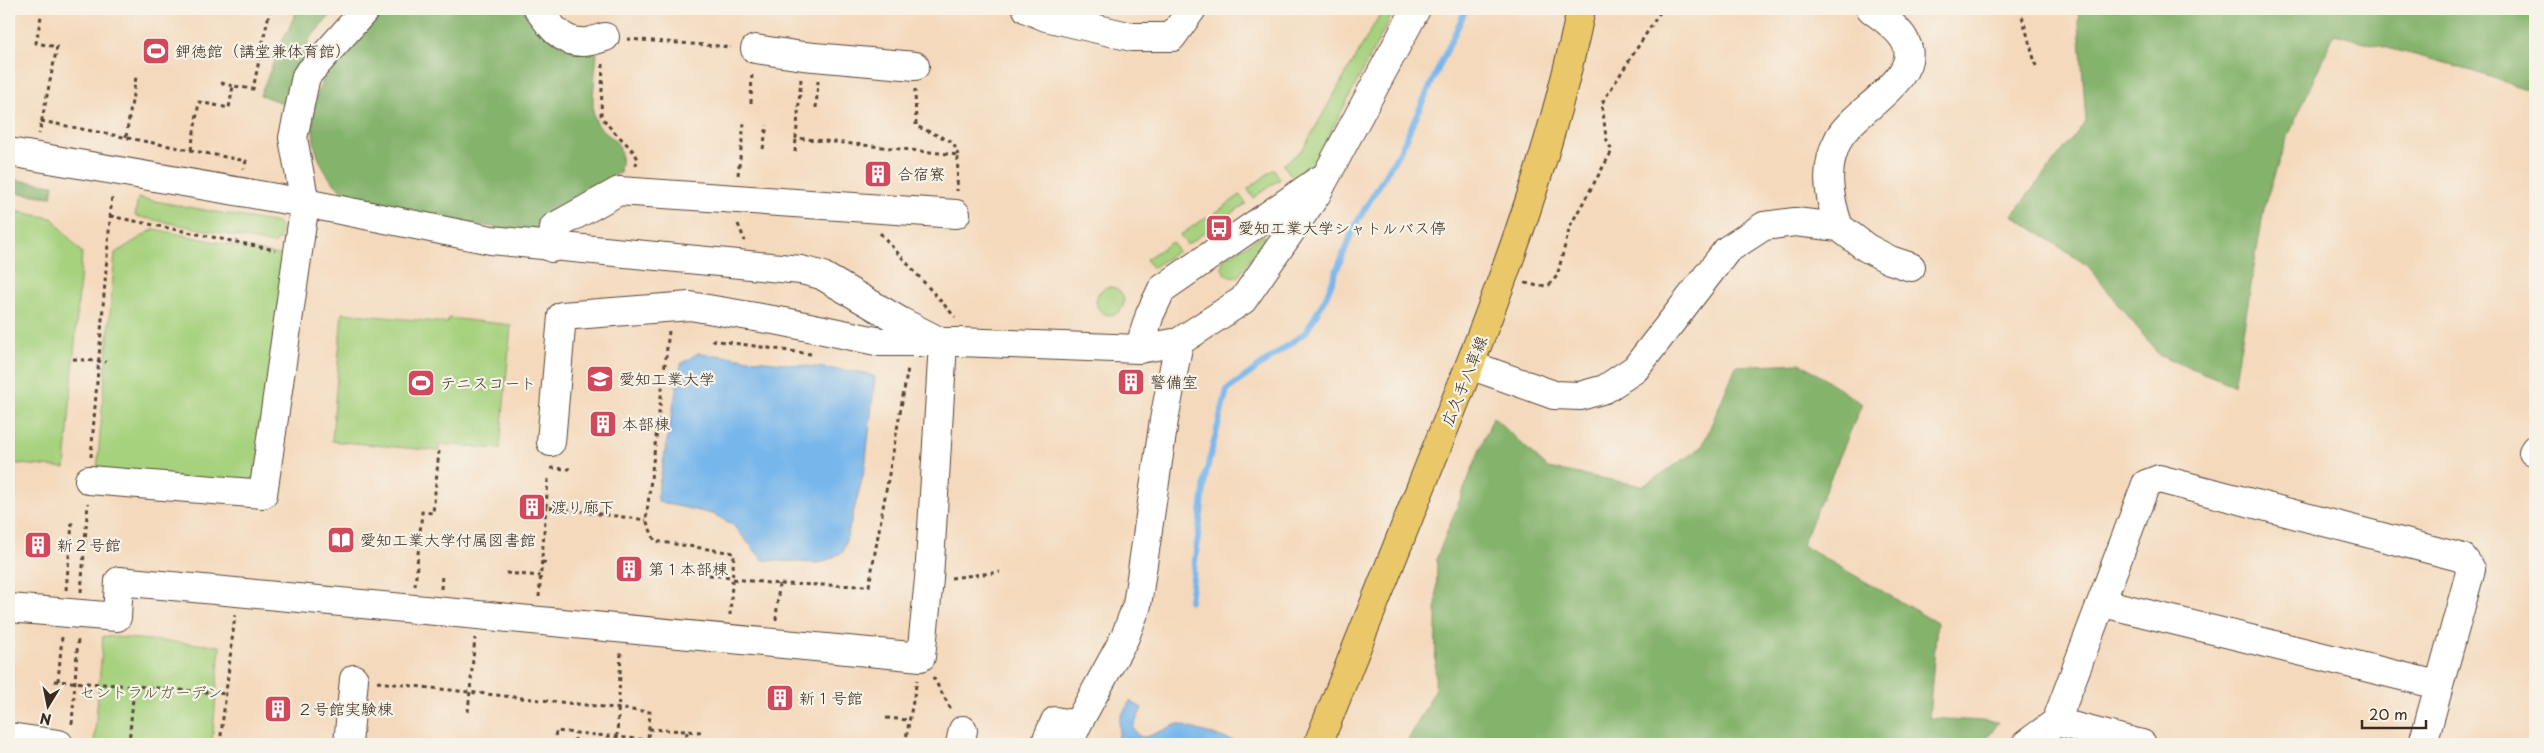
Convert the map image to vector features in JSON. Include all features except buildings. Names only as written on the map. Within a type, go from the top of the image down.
[{"type":"main road","name":"広久手八草線","points":[[1318,744],[1505,277],[1537,180],[1571,60],[1581,9]]},
{"type":"street","points":[[89,480],[262,494],[305,202],[293,138],[306,76],[366,9]]},
{"type":"street","points":[[538,9],[550,27],[569,38],[581,42],[605,37]]},
{"type":"street","points":[[1027,9],[1046,17],[1132,37],[1172,37],[1192,9]]},
{"type":"street","points":[[550,455],[562,316],[690,306],[785,322],[881,342],[970,342],[1139,349],[1179,342],[1243,300],[1316,195],[1416,9]]},
{"type":"street","points":[[1839,227],[1830,201],[1828,182],[1831,160],[1839,138],[1852,121],[1899,81],[1908,62],[1907,44],[1894,27],[1871,9]]},
{"type":"street","points":[[755,49],[804,56],[915,66]]},
{"type":"street","points":[[9,152],[305,202],[491,240],[552,248],[801,270],[821,275],[900,322],[943,343]]},
{"type":"street","points":[[1139,349],[1150,314],[1162,289],[1328,174]]},
{"type":"street","points":[[552,248],[554,227],[619,191],[740,201],[956,214]]},
{"type":"street","points":[[1470,365],[1554,395],[1580,396],[1605,389],[1635,370],[1727,250],[1744,237],[1764,226],[1794,222],[1839,227],[1867,248],[1890,260],[1911,267]]},
{"type":"street","points":[[1045,744],[1055,721],[1073,735],[1126,637],[1137,606],[1164,420],[1179,342]]},
{"type":"street","points":[[9,608],[69,618],[117,616],[119,581],[921,657],[929,579],[943,343]]},
{"type":"street","points":[[2026,744],[2056,722],[2103,602],[2146,484],[2159,479],[2463,558],[2471,569],[2423,744]]},
{"type":"street","points":[[2103,602],[2438,686]]},
{"type":"street","points":[[348,744],[354,679]]},
{"type":"street","points":[[2056,722],[2142,744]]},
{"type":"street","points":[[9,737],[65,735]]},
{"type":"path","points":[[32,9],[49,13]]},
{"type":"path","points":[[221,83],[253,89],[270,9]]},
{"type":"path","points":[[1505,277],[1538,286],[1549,285],[1558,276],[1570,226],[1612,151],[1606,138],[1602,104],[1662,9]]},
{"type":"path","points":[[2020,9],[2036,66]]},
{"type":"path","points":[[42,11],[36,43],[56,47],[41,121],[222,156]]},
{"type":"path","points":[[605,37],[755,49],[750,83],[751,103]]},
{"type":"path","points":[[795,152],[804,56]]},
{"type":"path","points":[[915,66],[916,126],[953,142],[958,154],[956,214]]},
{"type":"path","points":[[603,67],[601,115],[605,122],[626,141],[638,159],[631,177],[619,191]]},
{"type":"path","points":[[126,137],[136,77]]},
{"type":"path","points":[[191,150],[199,102],[229,108],[233,86]]},
{"type":"path","points":[[744,123],[740,201],[733,216],[745,240],[745,264]]},
{"type":"path","points":[[763,149],[767,125]]},
{"type":"path","points":[[796,138],[958,154]]},
{"type":"path","points":[[114,171],[89,480],[69,618],[56,681],[227,694]]},
{"type":"path","points":[[858,208],[955,317],[970,342]]},
{"type":"path","points":[[110,216],[298,254]]},
{"type":"path","points":[[673,308],[646,520],[655,542],[734,553],[727,639]]},
{"type":"path","points":[[73,360],[106,362]]},
{"type":"path","points":[[709,575],[779,584],[869,586],[908,368]]},
{"type":"path","points":[[413,609],[422,512],[433,513],[439,451]]},
{"type":"path","points":[[550,455],[570,469]]},
{"type":"path","points":[[536,620],[548,479]]},
{"type":"path","points":[[546,508],[646,520]]},
{"type":"path","points":[[65,735],[75,682],[69,618],[72,524],[68,523]]},
{"type":"path","points":[[542,562],[550,563]]},
{"type":"path","points":[[962,578],[1000,572]]},
{"type":"path","points":[[506,573],[540,576]]},
{"type":"path","points":[[774,643],[779,584]]},
{"type":"path","points":[[220,744],[237,592]]},
{"type":"path","points":[[468,712],[477,616]]},
{"type":"path","points":[[617,737],[622,629]]},
{"type":"path","points":[[905,744],[921,657]]},
{"type":"path","points":[[921,657],[962,737]]},
{"type":"path","points":[[354,679],[650,712],[647,742],[556,731],[554,744]]},
{"type":"path","points":[[129,744],[134,686]]},
{"type":"path","points":[[886,718],[908,720]]},
{"type":"path","points":[[649,729],[702,732]]},
{"type":"path","points":[[686,731],[686,744]]},
{"type":"path","points":[[575,733],[575,742]]},
{"type":"path","points":[[600,735],[600,744]]},
{"type":"green space","points":[[298,9],[337,9],[309,39],[288,105],[260,95]]},
{"type":"green space","points":[[388,9],[528,9],[597,53],[593,111],[602,130],[613,138],[620,149],[620,172],[531,233],[403,211],[356,199],[343,192],[330,178],[321,163],[315,146],[313,129],[318,94],[324,77],[333,61],[344,48]]},
{"type":"green space","points":[[1383,9],[1395,9],[1313,166],[1297,182],[1283,165],[1303,149]]},
{"type":"green space","points":[[2078,9],[2535,9],[2535,92],[2457,66],[2334,34],[2286,141],[2265,203],[2234,385],[2160,356],[2088,266],[2012,215],[2086,121]]},
{"type":"green space","points":[[1274,169],[1280,179],[1253,198],[1248,189]]},
{"type":"green space","points":[[9,179],[54,185],[51,197],[9,192]]},
{"type":"green space","points":[[1240,195],[1246,204],[1219,221],[1215,213]]},
{"type":"green space","points":[[138,198],[277,223],[281,229],[279,240],[274,244],[135,216]]},
{"type":"green space","points":[[9,210],[52,218],[82,253],[65,468],[9,463]]},
{"type":"green space","points":[[1207,217],[1212,227],[1187,245],[1180,235]]},
{"type":"green space","points":[[154,229],[289,257],[257,484],[97,471],[115,253]]},
{"type":"green space","points":[[1264,234],[1264,239],[1238,277],[1227,276],[1222,269],[1223,260]]},
{"type":"green space","points":[[1172,242],[1178,251],[1152,268],[1146,259]]},
{"type":"green space","points":[[1110,287],[1120,291],[1124,301],[1120,311],[1110,315],[1100,311],[1096,301],[1100,291]]},
{"type":"green space","name":"テニスコート","points":[[342,313],[447,323],[449,318],[511,325],[500,449],[439,444],[439,451],[332,441]]},
{"type":"green space","points":[[1801,363],[1862,404],[1802,545],[1937,623],[1929,718],[1999,722],[1983,744],[1406,744],[1435,690],[1437,557],[1493,417],[1548,468],[1643,486],[1702,447],[1736,366]]},
{"type":"green space","name":"セントラルガーデン","points":[[103,636],[220,646],[212,744],[94,744]]},
{"type":"water","points":[[698,353],[865,373],[875,377],[865,468],[843,552],[817,563],[763,560],[732,524],[713,514],[659,502],[657,496],[681,364]]},
{"type":"water","points":[[1130,701],[1142,708],[1133,728],[1140,737],[1147,737],[1178,724],[1237,742],[1238,744],[1116,744],[1120,731],[1119,720]]},
{"type":"waterway","points":[[1190,601],[1206,473],[1227,390],[1306,332],[1326,297],[1355,225],[1400,151],[1466,9]]},
{"type":"place","name":"鉀徳館（講堂兼体育館）","points":[[156,51]]},
{"type":"place","name":"合宿寮","points":[[878,174]]},
{"type":"place","name":"愛知工業大学シャトルバス停","points":[[1219,228]]},
{"type":"place","name":"愛知工業大学","points":[[600,379]]},
{"type":"place","name":"警備室","points":[[1131,382]]},
{"type":"place","name":"テニスコート","points":[[421,383]]},
{"type":"place","name":"本部棟","points":[[603,424]]},
{"type":"place","name":"渡り廊下","points":[[532,507]]},
{"type":"place","name":"愛知工業大学付属図書館","points":[[341,540]]},
{"type":"place","name":"新２号館","points":[[38,545]]},
{"type":"place","name":"第１本部棟","points":[[629,569]]},
{"type":"place","name":"新１号館","points":[[780,698]]},
{"type":"place","name":"２号館実験棟","points":[[278,709]]}]
